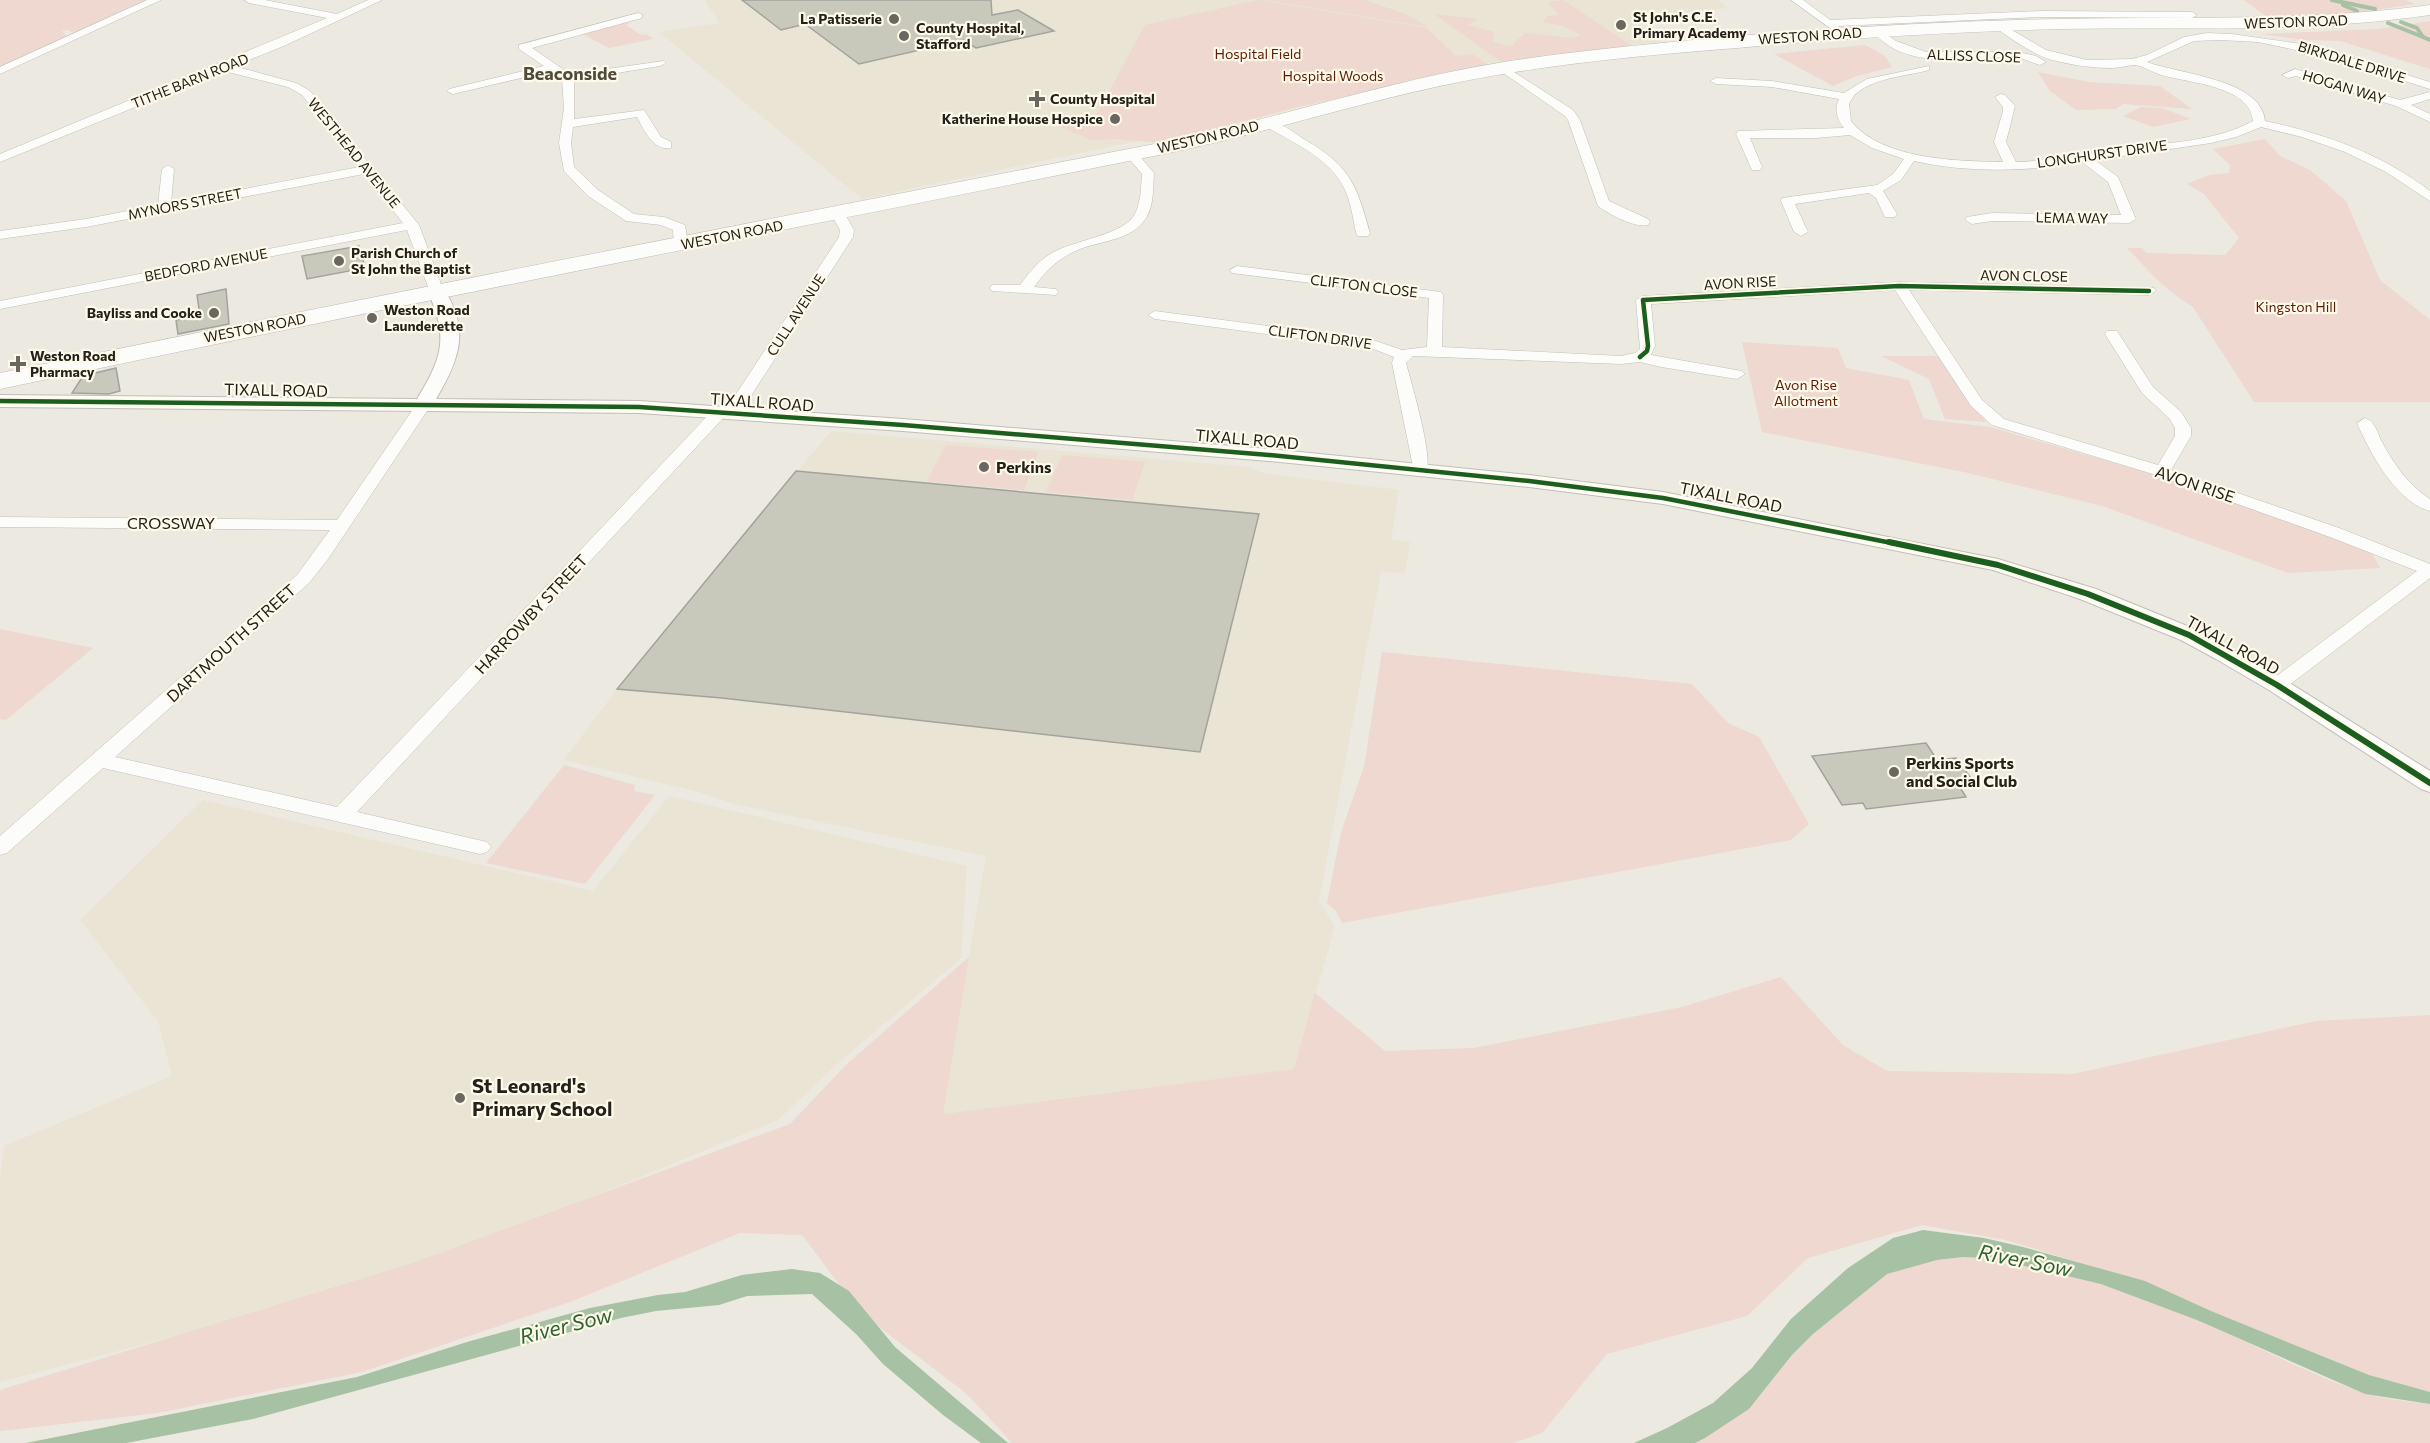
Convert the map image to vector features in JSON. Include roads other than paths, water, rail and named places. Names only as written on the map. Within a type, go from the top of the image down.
[{"type":"highway","name":"WESTON ROAD","points":[[0,381],[1132,155],[1199,141],[1382,93],[1503,68],[1835,28],[1877,31],[2197,19],[2338,21],[2430,10]]},
{"type":"street","points":[[0,71],[156,0]]},
{"type":"street","points":[[249,0],[336,17]]},
{"type":"street","name":"TITHE BARN ROAD","points":[[0,158],[307,33],[336,17],[377,0]]},
{"type":"street","points":[[1796,0],[1835,28]]},
{"type":"street","points":[[2181,4],[2197,19]]},
{"type":"street","name":"WESTON ROAD","points":[[1835,28],[2041,14],[2197,19]]},
{"type":"street","points":[[638,16],[523,46],[568,78],[660,63]]},
{"type":"street","name":"BIRKDALE DRIVE","points":[[2000,26],[2029,46],[2056,56],[2102,63],[2136,62],[2193,38],[2218,36],[2252,38],[2331,52],[2430,86]]},
{"type":"street","name":"ALLISS CLOSE","points":[[1877,31],[1894,46],[1917,54],[1954,58],[2019,55],[2041,62]]},
{"type":"street","points":[[2136,62],[2158,70],[2211,82],[2233,91],[2254,105],[2260,116],[2259,123],[2336,142],[2382,164],[2430,197]]},
{"type":"street","name":"WESTHEAD AVENUE","points":[[224,67],[301,88],[369,169],[412,225],[437,292]]},
{"type":"street","points":[[453,91],[555,67]]},
{"type":"street","points":[[1503,68],[1569,113],[1603,203],[1609,208],[1643,222]]},
{"type":"street","points":[[1756,167],[1742,134],[1816,134],[1851,130],[1842,117],[1846,97],[1865,84],[1925,68]]},
{"type":"street","name":"HOGAN WAY","points":[[2288,75],[2295,72],[2400,104],[2430,118]]},
{"type":"street","points":[[568,78],[568,124],[565,143],[568,168],[593,193],[631,218],[664,221],[680,228],[681,245]]},
{"type":"street","points":[[1716,81],[1772,84],[1846,97]]},
{"type":"street","name":"HOGAN WAY","points":[[2400,104],[2430,95]]},
{"type":"street","points":[[2001,97],[2009,106],[2009,111],[2000,142],[2011,165]]},
{"type":"street","points":[[568,124],[640,113],[656,139],[667,145]]},
{"type":"street","points":[[1269,123],[1318,154],[1342,176],[1351,190],[1363,233]]},
{"type":"street","name":"LONGHURST DRIVE","points":[[1851,130],[1870,143],[1911,157],[1948,163],[2011,165],[2051,164],[2216,138],[2248,130],[2259,123]]},
{"type":"street","points":[[1023,290],[1056,256],[1071,248],[1127,231],[1136,225],[1142,217],[1148,173],[1132,155]]},
{"type":"street","points":[[1801,232],[1786,201],[1873,190],[1889,184],[1911,157]]},
{"type":"street","name":"LEMA WAY","points":[[1972,220],[1992,216],[2128,219],[2114,180],[2084,158]]},
{"type":"street","points":[[164,208],[168,169]]},
{"type":"street","name":"MYNORS STREET","points":[[0,235],[164,208],[369,169]]},
{"type":"street","points":[[1873,190],[1881,196],[1890,214]]},
{"type":"street","name":"CULL AVENUE","points":[[725,413],[846,237],[847,230],[838,214]]},
{"type":"street","name":"BEDFORD AVENUE","points":[[0,305],[412,225]]},
{"type":"street","name":"CLIFTON CLOSE","points":[[1237,270],[1436,296],[1434,351]]},
{"type":"street","name":"AVON CLOSE","points":[[1899,286],[2148,291]]},
{"type":"street","name":"AVON RISE","points":[[1640,357],[1647,351],[1648,346],[1644,300],[1899,286],[1976,403],[1998,422],[2162,472],[2336,533],[2430,570]]},
{"type":"street","points":[[997,288],[1051,292]]},
{"type":"street","points":[[423,405],[448,363],[452,343],[446,309],[437,292]]},
{"type":"street","name":"CLIFTON DRIVE","points":[[1155,315],[1373,344],[1390,349],[1402,356]]},
{"type":"street","points":[[2112,334],[2147,390],[2175,415],[2183,428],[2183,436],[2162,472]]},
{"type":"street","points":[[1420,469],[1418,445],[1399,363],[1402,356],[1410,352],[1434,351],[1621,360],[1640,357],[1660,363],[1737,374]]},
{"type":"street","name":"TIXALL ROAD","points":[[0,401],[639,407],[1119,442],[1420,469],[1663,498],[1998,565],[2088,594],[2189,635],[2277,685],[2430,783]]},
{"type":"street","name":"DARTMOUTH STREET","points":[[0,848],[303,579],[423,405]]},
{"type":"street","name":"HARROWBY STREET","points":[[342,815],[725,413]]},
{"type":"street","points":[[2365,423],[2376,448],[2390,468],[2406,488],[2430,506]]},
{"type":"street","name":"CROSSWAY","points":[[0,522],[342,525]]},
{"type":"street","name":"AVON RISE","points":[[2277,685],[2430,570]]},
{"type":"street","points":[[99,760],[480,847]]},
{"type":"water","name":"River Sow","points":[[1923,1230],[1984,1238],[2145,1281],[2211,1311],[2369,1375],[2430,1392],[2430,1404],[2365,1394],[2197,1320],[2101,1284],[1986,1258],[1963,1257],[1937,1260],[1887,1274],[1813,1334],[1792,1355],[1749,1409],[1705,1438],[1695,1443],[1634,1443],[1713,1403],[1752,1368],[1791,1319],[1848,1268],[1893,1238]]},
{"type":"water","name":"River Sow","points":[[792,1269],[820,1273],[849,1291],[895,1347],[1008,1443],[981,1443],[943,1415],[883,1364],[856,1334],[812,1294],[747,1296],[719,1305],[656,1311],[621,1318],[253,1419],[126,1443],[26,1443],[357,1377],[467,1342],[590,1308],[685,1292],[742,1275]]},
{"type":"waterway","points":[[2332,0],[2375,9]]},
{"type":"waterway","points":[[2343,5],[2357,11]]},
{"type":"waterway","points":[[2401,22],[2417,28],[2423,37]]},
{"type":"waterway","points":[[2388,23],[2423,37]]},
{"type":"waterway","points":[[2423,37],[2430,40]]},
{"type":"place","name":"La Patisserie","points":[[894,19]]},
{"type":"place","name":"St John's C.E. Primary Academy","points":[[1621,25]]},
{"type":"place","name":"County Hospital, Stafford","points":[[904,36]]},
{"type":"place","name":"County Hospital","points":[[1037,99]]},
{"type":"place","name":"Katherine House Hospice","points":[[1115,119]]},
{"type":"place","name":"Parish Church of St John the Baptist","points":[[339,261]]},
{"type":"place","name":"Bayliss and Cooke","points":[[214,313]]},
{"type":"place","name":"Weston Road Launderette","points":[[372,318]]},
{"type":"place","name":"Weston Road Pharmacy","points":[[18,364]]},
{"type":"place","name":"Perkins","points":[[984,467]]},
{"type":"place","name":"Perkins Sports and Social Club","points":[[1894,772]]},
{"type":"place","name":"St Leonard's Primary School","points":[[460,1098]]},
{"type":"district","name":"Beaconside","points":[[570,74]]},
{"type":"park label","name":"Hospital Field","points":[[1258,54]]},
{"type":"park label","name":"Hospital Woods","points":[[1333,76]]},
{"type":"park label","name":"Kingston Hill","points":[[2296,307]]},
{"type":"park label","name":"Avon Rise Allotment","points":[[1806,394]]}]
